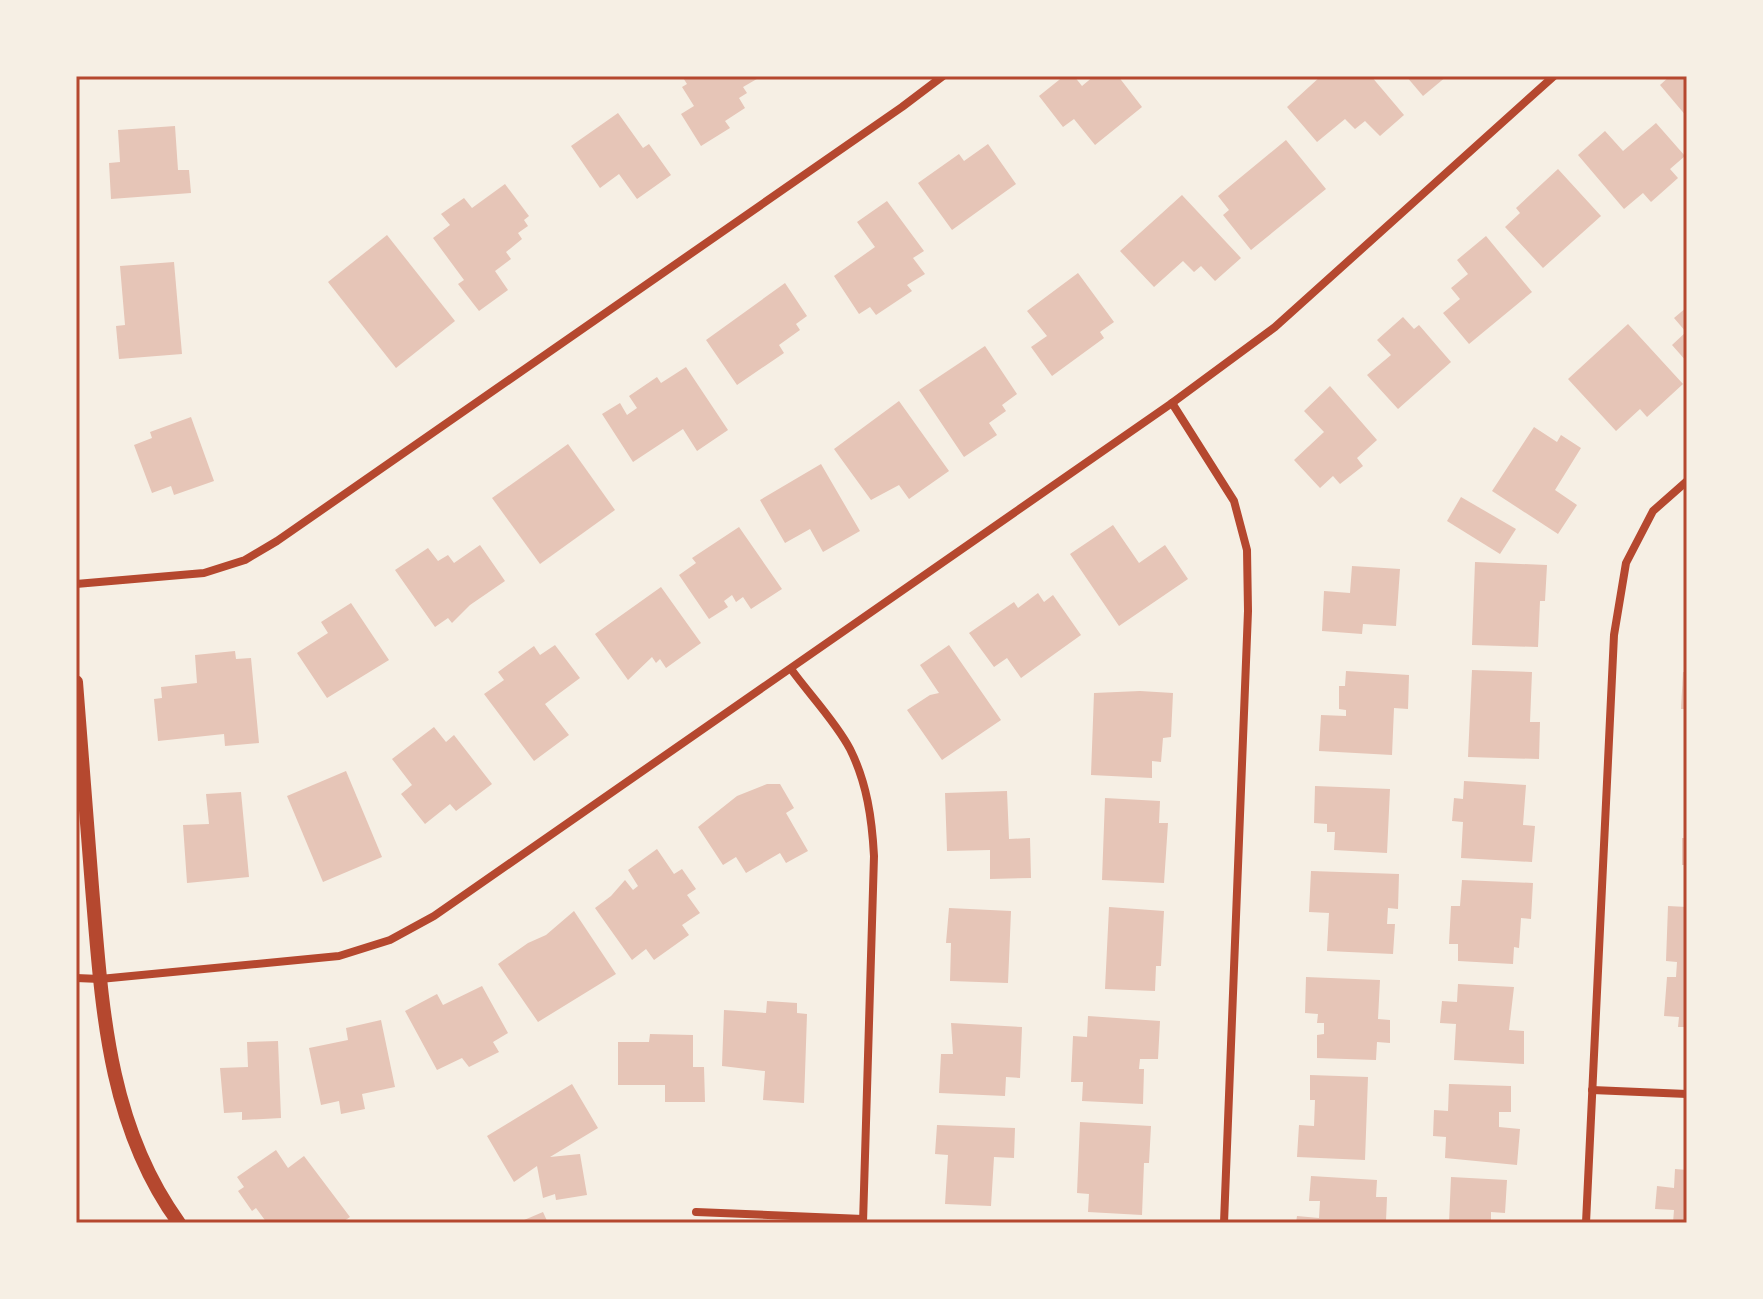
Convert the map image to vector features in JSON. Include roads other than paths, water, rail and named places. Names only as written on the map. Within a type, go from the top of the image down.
[{"type":"street","points":[[76,584],[204,573],[245,560],[277,541],[943,76]]},
{"type":"street","points":[[76,978],[100,979],[339,956],[390,940],[434,916],[1172,403],[1275,327],[1554,76]]},
{"type":"street","points":[[1172,403],[1234,501],[1247,550],[1248,611],[1224,1223]]},
{"type":"street","points":[[1586,1223],[1614,635],[1626,563],[1653,511],[1687,481]]},
{"type":"street","points":[[696,1212],[863,1221],[874,856],[872,826],[867,793],[849,747],[791,669]]},
{"type":"street","points":[[76,682],[100,979],[120,1104],[143,1162],[179,1223]]},
{"type":"street","points":[[1592,1090],[1687,1094]]}]
